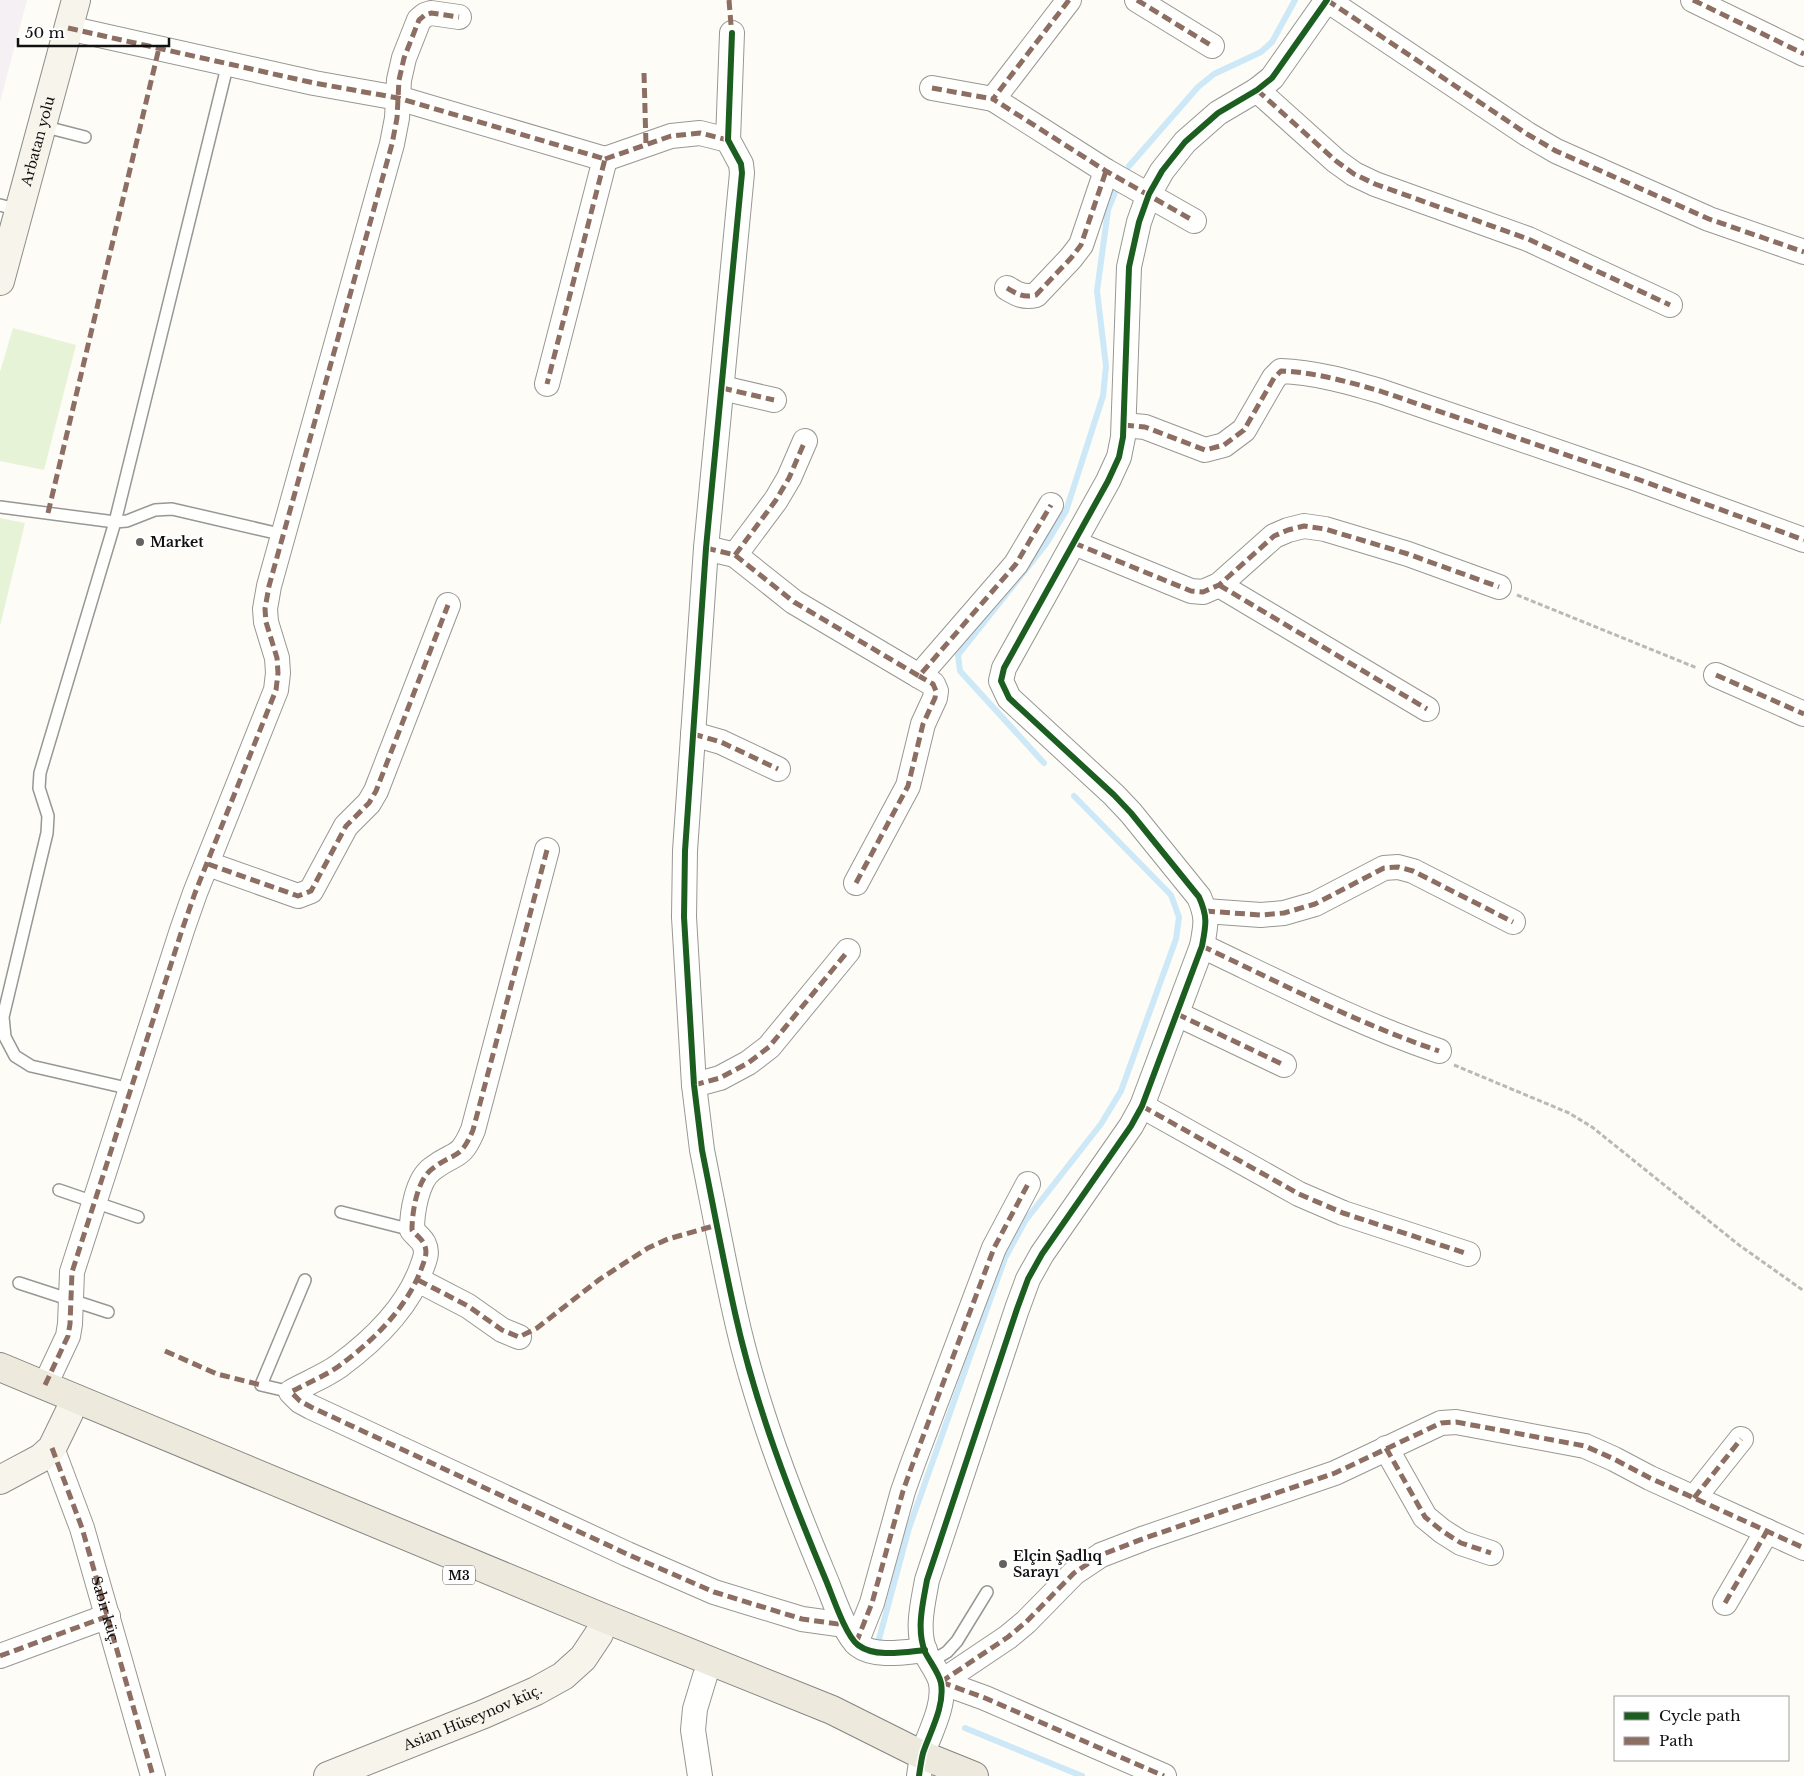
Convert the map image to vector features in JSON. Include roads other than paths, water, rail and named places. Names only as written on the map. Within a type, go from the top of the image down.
[{"type":"main road","points":[[0,1367],[596,1615],[832,1710],[921,1766]]},
{"type":"main road","name":"M3","points":[[0,1384],[921,1766],[974,1776]]},
{"type":"street","name":"Arbatan yolu","points":[[0,281],[10,208],[42,126],[76,0]]},
{"type":"street","points":[[993,99],[1069,0]]},
{"type":"street","points":[[1137,0],[1212,46]]},
{"type":"street","points":[[921,1766],[940,1699],[932,1665],[920,1633],[927,1580],[1028,1279],[1042,1254],[1131,1126],[1142,1106],[1202,946],[1206,926],[1205,911],[1199,896],[1131,813],[1114,794],[1009,698],[1001,681],[1004,668],[1108,481],[1119,457],[1124,425],[1129,267],[1139,222],[1149,194],[1162,171],[1185,142],[1218,114],[1257,90],[1272,78],[1327,0],[1527,134],[1556,151],[1709,219],[1804,252]]},
{"type":"street","points":[[1693,0],[1804,54]]},
{"type":"street","points":[[45,1386],[68,1336],[72,1272],[189,912],[276,690],[277,658],[266,622],[265,609],[269,586],[392,144],[397,118],[399,80],[404,58],[419,20],[425,15],[431,13],[459,17]]},
{"type":"street","points":[[68,28],[314,82],[398,98],[605,159],[671,136],[700,133],[728,140]]},
{"type":"street","points":[[732,33],[728,140],[741,164],[742,173],[706,548],[685,851],[684,917],[694,1085],[702,1150],[735,1315],[761,1409],[797,1512],[851,1634],[866,1650],[932,1665],[985,1698],[1164,1776]]},
{"type":"street","points":[[932,88],[993,99],[1106,171],[1194,221]]},
{"type":"street","points":[[1257,90],[1336,161],[1354,174],[1375,184],[1528,239],[1670,306]]},
{"type":"street","points":[[547,384],[605,159]]},
{"type":"street","points":[[1007,288],[1020,296],[1036,295],[1071,258],[1081,244],[1106,171]]},
{"type":"street","points":[[1124,425],[1152,429],[1205,450],[1224,445],[1244,430],[1274,378],[1281,371],[1294,372],[1356,384],[1380,391],[1637,479],[1804,540]]},
{"type":"street","points":[[722,388],[774,400]]},
{"type":"street","points":[[735,555],[785,485],[805,441]]},
{"type":"street","points":[[919,676],[1016,564],[1051,505]]},
{"type":"street","points":[[1074,543],[1191,591],[1203,592],[1219,585],[1274,536],[1304,526],[1325,529],[1408,554],[1499,587]]},
{"type":"street","points":[[706,548],[735,555],[794,602],[933,684],[936,691],[935,698],[924,724],[908,786],[856,882]]},
{"type":"street","points":[[1219,585],[1427,709]]},
{"type":"street","points":[[208,864],[298,896],[311,891],[346,826],[369,803],[376,791],[448,605]]},
{"type":"street","points":[[1716,676],[1804,714]]},
{"type":"street","points":[[693,734],[721,742],[778,769]]},
{"type":"street","points":[[547,850],[473,1130],[467,1144],[458,1155],[430,1170],[422,1180],[412,1219],[412,1230],[424,1244],[426,1255],[418,1280],[403,1304],[357,1352],[337,1367],[291,1392],[300,1401],[391,1445],[714,1592],[851,1634]]},
{"type":"street","points":[[1205,911],[1261,915],[1284,913],[1315,904],[1384,868],[1398,867],[1413,871],[1513,922]]},
{"type":"street","points":[[1202,946],[1360,1021],[1439,1051]]},
{"type":"street","points":[[694,1085],[720,1078],[748,1063],[768,1047],[848,951]]},
{"type":"street","points":[[1177,1014],[1284,1065]]},
{"type":"street","points":[[1142,1106],[1299,1194],[1343,1213],[1468,1254]]},
{"type":"street","points":[[851,1634],[872,1603],[902,1491],[994,1248],[1028,1184]]},
{"type":"street","points":[[418,1280],[468,1306],[502,1330],[519,1337]]},
{"type":"street","points":[[0,1480],[41,1458],[52,1448],[69,1413]]},
{"type":"street","points":[[932,1665],[1008,1637],[1026,1622],[1074,1573],[1101,1555],[1335,1473],[1441,1423],[1456,1422],[1585,1446],[1804,1548]]},
{"type":"street","points":[[1694,1498],[1742,1439]]},
{"type":"street","name":"Sabir küç.","points":[[52,1448],[82,1528],[153,1776]]},
{"type":"street","points":[[1386,1448],[1425,1517],[1461,1544],[1491,1553]]},
{"type":"street","points":[[1725,1603],[1767,1531]]},
{"type":"street","points":[[0,1656],[108,1616]]},
{"type":"street","name":"Asian Hüseynov küç.","points":[[328,1776],[484,1714],[536,1691],[563,1676],[583,1658],[599,1634]]},
{"type":"street","points":[[700,1776],[693,1730],[694,1709],[704,1676]]},
{"type":"lane","points":[[131,1089],[31,1066],[15,1056],[5,1037],[3,1017],[47,832],[48,816],[39,788],[40,773],[115,522],[228,63]]},
{"type":"lane","points":[[42,126],[85,137]]},
{"type":"lane","points":[[0,507],[115,522],[127,521],[155,510],[172,509],[284,535]]},
{"type":"lane","points":[[59,1190],[138,1217]]},
{"type":"lane","points":[[341,1212],[412,1230]]},
{"type":"lane","points":[[291,1392],[261,1385],[305,1280]]},
{"type":"lane","points":[[19,1283],[108,1312]]},
{"type":"lane","points":[[932,1665],[957,1641],[987,1592]]},
{"type":"waterway","points":[[1129,166],[1198,87],[1214,74],[1261,52],[1272,42],[1295,0]]},
{"type":"waterway","points":[[1044,763],[960,671],[958,655],[1046,544],[1066,511],[1103,396],[1106,366],[1097,291],[1108,210],[1116,190]]},
{"type":"waterway","points":[[879,1639],[909,1528],[1005,1258],[1025,1221],[1101,1124],[1121,1091],[1176,939],[1179,917],[1171,895],[1074,796]]},
{"type":"waterway","points":[[965,1728],[1082,1776]]},
{"type":"place","name":"Market","points":[[140,542]]},
{"type":"place","name":"Elçin Şadlıq Sarayı","points":[[1003,1564]]}]
